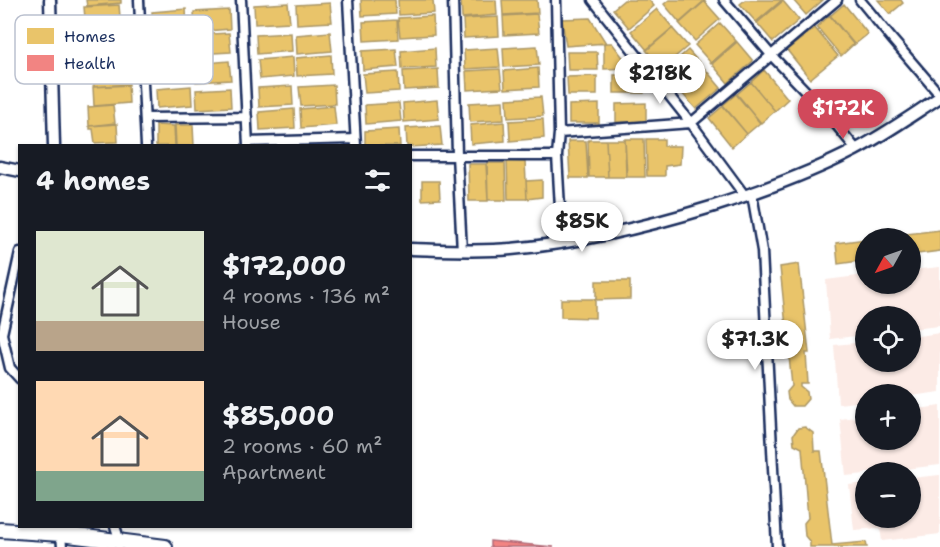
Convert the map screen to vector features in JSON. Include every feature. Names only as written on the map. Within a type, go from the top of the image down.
[{"type":"main road","points":[[0,530],[62,541],[120,542],[165,547]]},
{"type":"street","points":[[50,0],[50,15]]},
{"type":"street","points":[[139,0],[140,15]]},
{"type":"street","points":[[241,0],[248,144],[355,142],[348,0]]},
{"type":"street","points":[[453,0],[462,251]]},
{"type":"street","points":[[556,0],[559,133],[556,156],[562,242]]},
{"type":"street","points":[[593,0],[748,195],[762,251],[777,547]]},
{"type":"street","points":[[724,0],[772,56],[824,110],[856,149]]},
{"type":"street","points":[[559,133],[691,123],[837,0]]},
{"type":"street","points":[[412,249],[462,251],[511,249],[562,242],[656,223],[748,195],[804,174],[856,149],[940,96],[860,0]]},
{"type":"street","points":[[52,84],[54,144]]},
{"type":"street","points":[[143,84],[146,144]]},
{"type":"street","points":[[145,118],[247,117]]},
{"type":"street","points":[[412,156],[556,156]]},
{"type":"street","points":[[0,167],[18,171]]},
{"type":"street","points":[[18,261],[2,334],[10,368],[18,377]]},
{"type":"street","points":[[116,528],[120,542]]},
{"type":"shaded area","points":[[940,267],[940,326],[921,328],[921,306],[855,306],[855,336],[830,339],[826,280],[855,276],[855,294],[921,294],[921,269]]},
{"type":"shaded area","points":[[940,333],[940,392],[921,395],[921,384],[855,384],[855,402],[838,404],[834,345],[855,343],[855,372],[921,372],[921,336]]},
{"type":"shaded area","points":[[940,406],[940,465],[921,467],[921,462],[855,462],[855,475],[846,476],[840,419],[855,417],[855,450],[921,450],[921,409]]},
{"type":"shaded area","points":[[940,475],[940,534],[882,541],[880,528],[921,528],[921,477]]},
{"type":"shaded area","points":[[855,484],[855,528],[880,528],[854,530],[849,485]]},
{"type":"building: Homes","points":[[86,0],[121,0],[121,3],[87,6]]},
{"type":"building: Homes","points":[[361,0],[395,0],[396,14],[362,16]]},
{"type":"building: Homes","points":[[398,0],[433,0],[434,13],[399,15]]},
{"type":"building: Homes","points":[[461,0],[496,0],[497,15],[462,18]]},
{"type":"building: Homes","points":[[502,0],[537,0],[538,13],[503,15]]},
{"type":"building: Homes","points":[[624,0],[649,0],[654,6],[629,28],[613,9]]},
{"type":"building: Homes","points":[[669,0],[705,1],[680,23],[664,4]]},
{"type":"building: Homes","points":[[745,0],[782,0],[756,22],[740,4]]},
{"type":"building: Homes","points":[[793,0],[823,0],[806,15]]},
{"type":"building: Homes","points":[[878,0],[901,0],[903,3],[890,14]]},
{"type":"building: Homes","points":[[704,1],[720,19],[695,41],[679,23]]},
{"type":"building: Homes","points":[[783,1],[799,20],[773,42],[757,23]]},
{"type":"building: Homes","points":[[288,3],[290,22],[255,24],[254,5]]},
{"type":"building: Homes","points":[[330,3],[332,22],[297,24],[296,5]]},
{"type":"building: Homes","points":[[844,4],[868,34],[854,45],[830,16]]},
{"type":"building: Homes","points":[[119,5],[120,15],[85,15],[84,7]]},
{"type":"building: Homes","points":[[186,9],[186,15],[152,15],[152,12]]},
{"type":"building: Homes","points":[[657,9],[673,28],[647,50],[631,31]]},
{"type":"building: Homes","points":[[229,10],[230,29],[213,30],[213,15],[194,15],[194,12]]},
{"type":"building: Homes","points":[[537,14],[539,33],[504,35],[503,16]]},
{"type":"building: Homes","points":[[830,15],[854,44],[841,56],[817,27]]},
{"type":"building: Homes","points":[[433,16],[434,35],[400,37],[398,18]]},
{"type":"building: Homes","points":[[498,17],[499,36],[464,38],[463,19]]},
{"type":"building: Homes","points":[[590,18],[606,43],[566,46],[562,19]]},
{"type":"building: Homes","points":[[397,20],[398,39],[364,41],[363,22]]},
{"type":"building: Homes","points":[[720,23],[736,41],[711,63],[695,45]]},
{"type":"building: Homes","points":[[672,28],[688,46],[662,68],[646,50]]},
{"type":"building: Homes","points":[[815,28],[838,56],[810,79],[787,50]]},
{"type":"building: Homes","points":[[330,32],[332,51],[297,54],[296,35]]},
{"type":"building: Homes","points":[[229,33],[231,52],[213,53],[213,34]]},
{"type":"building: Homes","points":[[291,33],[292,51],[257,54],[256,35]]},
{"type":"building: Homes","points":[[737,42],[753,61],[728,83],[712,64]]},
{"type":"building: Homes","points":[[604,43],[612,43],[631,68],[604,69]]},
{"type":"building: Homes","points":[[537,46],[539,65],[504,67],[503,48]]},
{"type":"building: Homes","points":[[435,48],[436,67],[402,69],[401,51]]},
{"type":"building: Homes","points":[[498,48],[500,67],[465,69],[464,50]]},
{"type":"building: Homes","points":[[396,49],[398,67],[363,70],[362,51]]},
{"type":"building: Homes","points":[[688,50],[704,68],[679,90],[663,72]]},
{"type":"building: Homes","points":[[567,52],[597,52],[598,70],[568,70]]},
{"type":"building: Homes","points":[[331,55],[332,74],[297,76],[296,58]]},
{"type":"building: Homes","points":[[293,57],[294,76],[260,79],[258,60]]},
{"type":"building: Homes","points":[[229,61],[231,80],[213,81],[213,62]]},
{"type":"building: Homes","points":[[538,68],[539,87],[505,89],[504,71]]},
{"type":"building: Homes","points":[[438,69],[439,88],[404,90],[403,71]]},
{"type":"building: Homes","points":[[500,69],[502,88],[467,90],[466,71]]},
{"type":"building: Homes","points":[[705,69],[721,88],[696,109],[680,91]]},
{"type":"building: Homes","points":[[764,70],[788,99],[775,111],[751,82]]},
{"type":"building: Homes","points":[[398,72],[399,91],[365,93],[363,74]]},
{"type":"building: Homes","points":[[643,74],[644,93],[614,93],[614,75]]},
{"type":"building: Homes","points":[[597,76],[597,95],[568,95],[567,77]]},
{"type":"building: Homes","points":[[751,82],[775,111],[761,123],[737,94]]},
{"type":"building: Homes","points":[[94,84],[129,84],[129,85],[94,87]]},
{"type":"building: Homes","points":[[128,84],[129,103],[94,106],[93,87]]},
{"type":"building: Homes","points":[[334,85],[335,104],[301,106],[299,87]]},
{"type":"building: Homes","points":[[191,86],[192,105],[157,108],[156,89]]},
{"type":"building: Homes","points":[[292,86],[293,105],[259,107],[258,88]]},
{"type":"building: Homes","points":[[230,88],[231,107],[197,109],[196,90]]},
{"type":"building: Homes","points":[[736,94],[760,123],[747,134],[723,105]]},
{"type":"building: Homes","points":[[541,97],[543,116],[508,118],[507,99]]},
{"type":"building: Homes","points":[[437,100],[439,119],[404,122],[403,103]]},
{"type":"building: Homes","points":[[503,101],[504,120],[470,122],[469,103]]},
{"type":"building: Homes","points":[[399,103],[401,121],[366,124],[365,105]]},
{"type":"building: Homes","points":[[646,103],[646,122],[616,122],[616,104]]},
{"type":"building: Homes","points":[[599,104],[599,123],[569,123],[569,105]]},
{"type":"building: Homes","points":[[113,105],[115,123],[89,126],[88,107]]},
{"type":"building: Homes","points":[[334,106],[336,125],[301,128],[300,109]]},
{"type":"building: Homes","points":[[723,106],[747,134],[732,147],[709,118]]},
{"type":"building: Homes","points":[[294,109],[295,128],[260,130],[259,112]]},
{"type":"building: Homes","points":[[543,119],[544,138],[510,141],[509,121]]},
{"type":"building: Homes","points":[[504,122],[505,141],[471,144],[470,125]]},
{"type":"building: Homes","points":[[117,124],[118,142],[95,143],[93,129],[90,129],[90,126]]},
{"type":"building: Homes","points":[[156,125],[174,126],[175,144],[156,144]]},
{"type":"building: Homes","points":[[175,125],[193,125],[194,144],[176,144]]},
{"type":"building: Homes","points":[[440,126],[442,145],[412,147],[412,144],[407,144],[406,128]]},
{"type":"building: Homes","points":[[399,129],[400,144],[365,144],[365,131]]},
{"type":"building: Homes","points":[[625,139],[644,139],[645,177],[627,177]]},
{"type":"building: Homes","points":[[646,139],[664,139],[664,146],[681,146],[680,164],[665,166],[665,176],[647,176]]},
{"type":"building: Homes","points":[[588,140],[606,140],[608,177],[589,177]]},
{"type":"building: Homes","points":[[606,140],[625,140],[626,177],[608,177]]},
{"type":"building: Homes","points":[[568,141],[586,141],[588,178],[570,178]]},
{"type":"building: Homes","points":[[507,161],[525,162],[527,199],[508,199]]},
{"type":"building: Homes","points":[[487,163],[505,163],[506,200],[488,200]]},
{"type":"building: Homes","points":[[468,164],[486,164],[488,201],[469,201]]},
{"type":"building: Homes","points":[[542,180],[542,197],[527,199],[526,181]]},
{"type":"building: Homes","points":[[422,181],[439,181],[440,199],[422,200]]},
{"type":"building: Homes","points":[[940,230],[940,251],[921,254],[921,232]]},
{"type":"building: Homes","points":[[855,240],[855,262],[838,264],[836,243]]},
{"type":"building: Homes","points":[[799,264],[809,353],[806,353],[808,384],[801,384],[801,387],[807,392],[808,399],[802,406],[793,406],[788,400],[787,392],[792,386],[780,267]]},
{"type":"building: Homes","points":[[596,281],[630,281],[630,299],[596,300]]},
{"type":"building: Homes","points":[[561,299],[595,299],[595,318],[561,317]]},
{"type":"building: Homes","points":[[805,427],[813,433],[814,451],[821,451],[832,545],[866,542],[867,547],[810,547],[810,542],[805,536],[804,523],[808,518],[802,448],[794,444],[793,435],[798,428]]},
{"type":"building: Health","points":[[490,541],[554,547],[490,547]]}]
